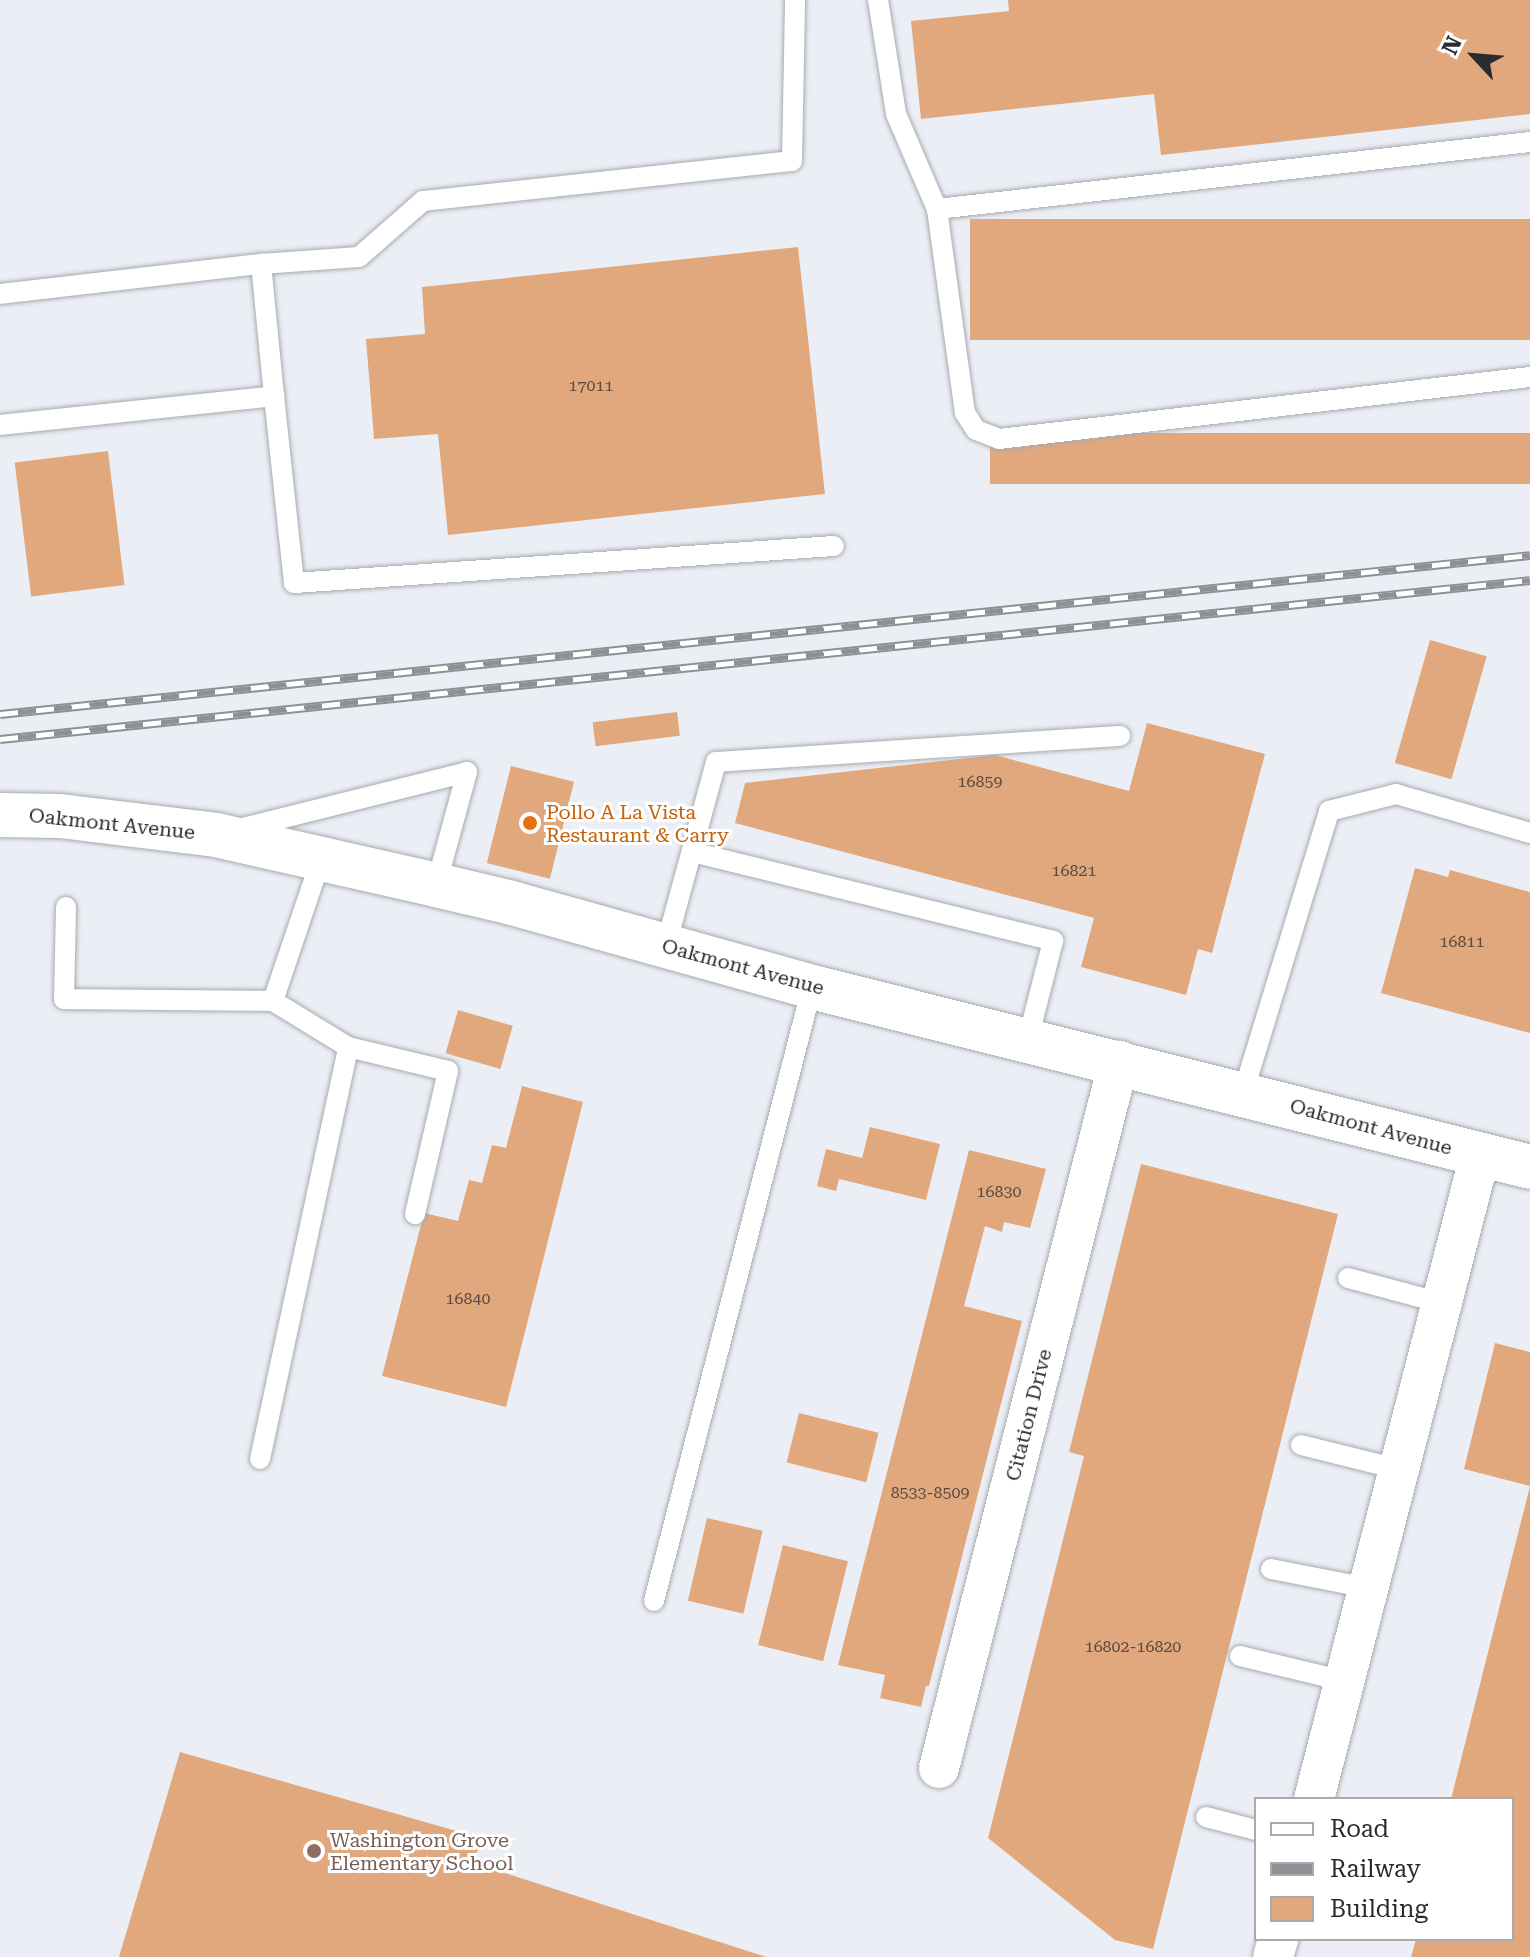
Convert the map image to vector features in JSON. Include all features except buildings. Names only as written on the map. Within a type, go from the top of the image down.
[{"type":"street","name":"Oakmont Avenue","points":[[0,815],[60,816],[216,835],[436,885],[812,987],[1119,1061],[1530,1167]]},
{"type":"street","name":"Citation Drive","points":[[939,1768],[1119,1061]]},
{"type":"street","name":"Oakmont Avenue","points":[[1315,1797],[1480,1155]]},
{"type":"lane","points":[[0,294],[261,264],[359,257],[423,201],[792,161],[795,0]]},
{"type":"lane","points":[[878,0],[896,114],[937,209],[965,413],[976,430],[999,439],[1530,377]]},
{"type":"lane","points":[[937,209],[1530,142]]},
{"type":"lane","points":[[261,264],[294,583],[834,546]]},
{"type":"lane","points":[[0,425],[274,396]]},
{"type":"lane","points":[[666,945],[716,762],[1120,736]]},
{"type":"lane","points":[[216,835],[467,772],[436,885]]},
{"type":"lane","points":[[1243,1093],[1329,811],[1396,794],[1530,833]]},
{"type":"lane","points":[[692,852],[1053,941],[1028,1039]]},
{"type":"lane","points":[[273,1001],[321,859]]},
{"type":"lane","points":[[66,907],[64,999],[273,1001],[348,1047],[448,1071],[415,1214]]},
{"type":"lane","points":[[654,1601],[812,987]]},
{"type":"lane","points":[[260,1459],[348,1047]]},
{"type":"lane","points":[[1348,1278],[1441,1303]]},
{"type":"lane","points":[[1301,1445],[1398,1469]]},
{"type":"lane","points":[[1271,1569],[1368,1588]]},
{"type":"lane","points":[[1240,1656],[1344,1681]]},
{"type":"lane","points":[[1206,1817],[1254,1829]]},
{"type":"railway","points":[[0,714],[1530,555]]},
{"type":"railway","points":[[0,739],[1530,580]]},
{"type":"place","name":"Pollo A La Vista Restaurant & Carry","points":[[530,823]]},
{"type":"place","name":"Washington Grove Elementary School","points":[[314,1851]]}]
